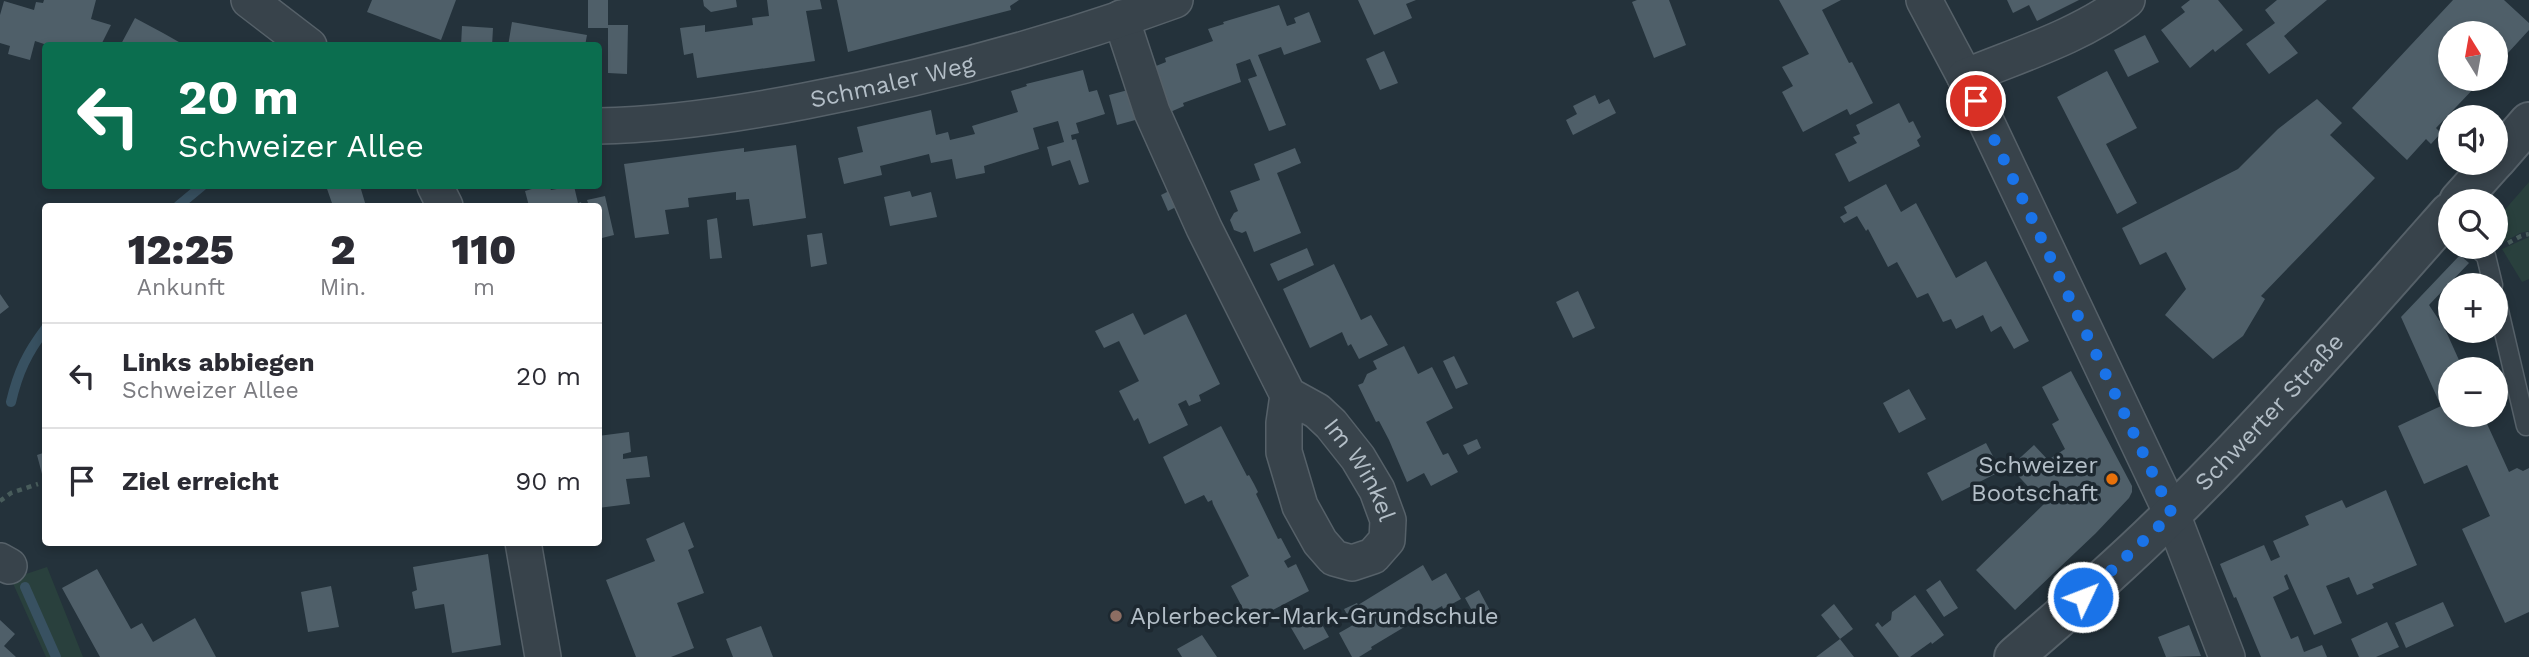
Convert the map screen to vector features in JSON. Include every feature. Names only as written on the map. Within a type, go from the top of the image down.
[{"type":"street","points":[[249,0],[304,42]]},
{"type":"street","name":"Schmaler Weg","points":[[602,125],[685,119],[844,94],[934,74],[1060,38],[1175,0]]},
{"type":"street","points":[[1923,0],[1965,77],[2172,514],[2227,657]]},
{"type":"street","points":[[1965,77],[2053,41],[2127,0]]},
{"type":"street","points":[[1121,18],[1152,112],[1204,228],[1288,395]]},
{"type":"street","name":"Schwerter Straße","points":[[2508,145],[2529,122]]},
{"type":"street","name":"Schwerter Straße","points":[[2471,189],[2482,175]]},
{"type":"street","name":"Schwerter Straße","points":[[2014,657],[2172,514],[2342,334],[2438,227]]},
{"type":"street","points":[[524,546],[543,657]]},
{"type":"lane","points":[[2507,343],[2526,426]]},
{"type":"path","points":[[0,501],[10,493],[38,484]]},
{"type":"green space","points":[[2529,182],[2529,231],[2508,240],[2508,206]]},
{"type":"green space","points":[[2529,237],[2529,279],[2522,282],[2508,259],[2508,246]]},
{"type":"green space","points":[[47,567],[83,657],[46,657],[11,579]]},
{"type":"building","points":[[44,0],[96,0],[91,19],[111,25],[102,42],[42,43],[35,41],[30,60],[8,54],[10,46],[0,43],[0,15],[4,1],[34,10],[36,2],[43,3]]},
{"type":"building","points":[[372,0],[456,0],[441,40],[367,12]]},
{"type":"building","points":[[588,0],[608,0],[608,25],[628,25],[627,74],[608,73],[608,28],[588,28]]},
{"type":"building","points":[[703,0],[736,0],[737,7],[711,12],[704,6]]},
{"type":"building","points":[[767,0],[820,0],[822,9],[806,11],[815,61],[697,78],[693,53],[684,55],[680,28],[705,25],[705,32],[753,25],[752,18],[769,16]]},
{"type":"building","points":[[837,0],[1019,0],[1010,6],[1011,10],[848,52]]},
{"type":"building","points":[[1358,0],[1416,0],[1406,4],[1412,18],[1374,35]]},
{"type":"building","points":[[1669,0],[1686,45],[1654,58],[1632,2]]},
{"type":"building","points":[[1779,0],[1841,0],[1822,10],[1873,103],[1850,115],[1847,109],[1803,132],[1782,92],[1793,86],[1782,67],[1809,54]]},
{"type":"building","points":[[2007,0],[2079,0],[2037,21],[2029,5],[2013,13]]},
{"type":"building","points":[[2190,0],[2218,0],[2243,30],[2190,68],[2161,30],[2185,12],[2181,7]]},
{"type":"building","points":[[2277,0],[2327,0],[2284,36],[2298,53],[2269,74],[2246,44],[2275,23],[2265,10]]},
{"type":"building","points":[[2453,0],[2504,0],[2529,23],[2529,30],[2508,53],[2508,21],[2438,21],[2438,91],[2471,91],[2458,105],[2438,105],[2438,136],[2431,144],[2426,139],[2407,160],[2352,108]]},
{"type":"building","points":[[1279,5],[1287,26],[1296,23],[1294,18],[1309,12],[1321,42],[1284,55],[1281,47],[1258,55],[1286,125],[1269,131],[1248,79],[1257,76],[1250,59],[1236,64],[1241,82],[1183,103],[1184,106],[1168,113],[1151,68],[1166,62],[1165,58],[1213,41],[1208,29]]},
{"type":"building","points":[[135,18],[179,42],[122,42]]},
{"type":"building","points":[[512,22],[587,35],[586,42],[509,42]]},
{"type":"building","points":[[462,26],[493,28],[492,42],[461,42]]},
{"type":"building","points":[[2145,35],[2159,62],[2128,77],[2114,50]]},
{"type":"building","points":[[1384,51],[1398,83],[1380,90],[1366,59]]},
{"type":"building","points":[[1083,70],[1089,92],[1097,90],[1105,114],[1076,123],[1079,133],[1071,135],[1072,140],[1076,139],[1089,182],[1079,185],[1070,160],[1052,166],[1047,147],[1064,142],[1058,121],[1033,128],[1039,149],[984,166],[985,173],[956,179],[952,159],[931,163],[929,154],[880,166],[882,175],[844,184],[838,158],[863,152],[857,127],[931,110],[936,135],[948,132],[950,140],[975,134],[972,126],[1018,112],[1011,91],[1027,86],[1026,84]]},
{"type":"building","points":[[2107,71],[2137,128],[2106,144],[2137,203],[2117,214],[2057,97]]},
{"type":"building","points":[[1128,90],[1139,119],[1117,125],[1109,95]]},
{"type":"building","points":[[1595,95],[1599,104],[1609,99],[1616,113],[1573,135],[1566,120],[1577,114],[1573,106]]},
{"type":"building","points":[[2317,99],[2342,123],[2330,135],[2375,178],[2261,296],[2265,299],[2243,336],[2213,359],[2165,315],[2186,289],[2166,252],[2140,265],[2122,228],[2238,169],[2278,129]]},
{"type":"building","points":[[1899,103],[1909,123],[1913,121],[1921,137],[1917,140],[1920,146],[1849,182],[1835,154],[1857,143],[1853,137],[1860,134],[1856,125]]},
{"type":"building","points":[[796,145],[806,218],[753,226],[749,199],[736,200],[736,192],[688,198],[689,207],[665,210],[669,234],[635,238],[624,164],[744,148],[744,152]]},
{"type":"building","points":[[1295,148],[1301,163],[1277,173],[1301,233],[1254,252],[1246,231],[1242,233],[1234,230],[1230,220],[1238,211],[1230,191],[1260,180],[1254,164]]},
{"type":"building","points":[[1886,184],[1901,212],[1916,203],[1956,278],[1986,261],[2029,341],[2014,349],[2001,326],[1991,332],[1983,315],[1956,329],[1951,319],[1943,322],[1928,293],[1917,298],[1897,262],[1888,267],[1868,229],[1866,231],[1857,216],[1844,223],[1840,217],[1847,213],[1844,207]]},
{"type":"building","points":[[327,189],[361,189],[365,203],[332,203]]},
{"type":"building","points":[[575,189],[578,203],[528,203],[525,191]]},
{"type":"building","points":[[910,191],[912,197],[931,192],[937,217],[890,226],[884,197]]},
{"type":"building","points":[[1169,191],[1176,207],[1168,211],[1161,195]]},
{"type":"building","points":[[605,196],[614,235],[602,238],[602,203],[588,203],[587,200]]},
{"type":"building","points":[[717,218],[722,258],[710,259],[707,220]]},
{"type":"building","points":[[822,233],[827,264],[811,267],[807,235]]},
{"type":"building","points":[[1307,248],[1314,265],[1278,281],[1270,264]]},
{"type":"building","points":[[2456,259],[2464,259],[2469,263],[2459,273],[2443,273]]},
{"type":"building","points":[[1334,264],[1361,320],[1371,315],[1388,345],[1359,359],[1351,344],[1348,346],[1342,332],[1310,348],[1283,289]]},
{"type":"building","points":[[2438,278],[2438,296],[2429,305],[2438,318],[2438,343],[2451,343],[2458,357],[2438,357],[2438,399],[2401,317]]},
{"type":"building","points":[[1578,291],[1595,328],[1573,338],[1556,302]]},
{"type":"building","points":[[0,294],[9,307],[0,314]]},
{"type":"building","points":[[1133,313],[1144,335],[1186,314],[1220,384],[1199,395],[1201,401],[1189,406],[1186,400],[1178,404],[1188,425],[1149,444],[1138,418],[1134,421],[1119,391],[1139,381],[1119,341],[1104,348],[1095,331]]},
{"type":"building","points":[[1404,346],[1418,374],[1432,367],[1453,408],[1426,422],[1443,455],[1448,453],[1458,472],[1431,486],[1424,473],[1407,482],[1389,440],[1379,421],[1376,422],[1358,385],[1363,383],[1367,374],[1377,369],[1373,361]]},
{"type":"building","points":[[1454,356],[1468,384],[1456,389],[1443,361]]},
{"type":"building","points":[[2071,371],[2132,486],[2132,492],[2096,533],[2015,610],[1976,570],[2044,504],[2010,467],[2034,445],[2048,460],[2065,449],[2052,424],[2059,420],[2042,387]]},
{"type":"building","points":[[1909,389],[1926,419],[1899,433],[1883,403]]},
{"type":"building","points":[[2438,407],[2438,427],[2488,427],[2509,472],[2517,468],[2523,471],[2529,468],[2529,612],[2505,623],[2462,529],[2490,516],[2467,465],[2424,484],[2398,426]]},
{"type":"building","points":[[1221,426],[1247,476],[1249,475],[1254,484],[1258,492],[1256,494],[1278,539],[1281,538],[1291,557],[1284,561],[1288,568],[1296,564],[1309,591],[1250,622],[1231,586],[1249,576],[1212,500],[1208,502],[1204,495],[1185,504],[1163,457]]},
{"type":"building","points":[[629,432],[631,452],[623,454],[623,459],[647,456],[650,477],[626,479],[630,504],[602,508],[602,435]]},
{"type":"building","points":[[1477,439],[1481,448],[1468,455],[1463,445]]},
{"type":"building","points":[[1986,443],[2001,471],[1942,501],[1927,473]]},
{"type":"building","points":[[42,453],[42,474],[37,455]]},
{"type":"building","points":[[2386,490],[2417,565],[2372,584],[2374,588],[2357,595],[2349,577],[2326,586],[2342,623],[2314,635],[2287,574],[2284,576],[2289,589],[2273,597],[2291,639],[2298,636],[2304,652],[2322,645],[2327,657],[2261,657],[2220,564],[2264,545],[2271,561],[2280,557],[2273,541],[2309,525],[2305,516],[2342,500],[2346,508]]},
{"type":"building","points":[[684,522],[694,547],[688,550],[704,593],[677,603],[694,648],[671,657],[636,657],[606,580],[655,561],[646,539]]},
{"type":"building","points":[[488,554],[501,645],[452,653],[444,604],[415,609],[412,592],[417,590],[413,567]]},
{"type":"building","points":[[1423,565],[1432,581],[1446,573],[1461,599],[1406,626],[1359,657],[1352,657],[1339,633],[1353,625],[1344,609],[1357,603],[1358,605]]},
{"type":"building","points":[[97,569],[131,629],[142,623],[153,642],[195,618],[216,657],[100,657],[62,588]]},
{"type":"building","points":[[1940,580],[1958,608],[1944,617],[1926,590]]},
{"type":"building","points":[[331,586],[339,627],[308,632],[301,592]]},
{"type":"building","points":[[1479,590],[1494,618],[1480,625],[1465,598]]},
{"type":"building","points":[[1915,595],[1944,635],[1910,657],[1899,657],[1875,625],[1878,622],[1882,627],[1891,620],[1892,612]]},
{"type":"building","points":[[2443,602],[2454,626],[2406,648],[2395,623]]},
{"type":"building","points":[[1834,604],[1853,629],[1840,639],[1821,615]]},
{"type":"building","points":[[1315,612],[1329,637],[1304,650],[1290,626]]},
{"type":"building","points":[[0,620],[15,634],[4,646],[16,657],[0,657]]},
{"type":"building","points":[[2387,622],[2399,647],[2376,657],[2359,657],[2351,639]]},
{"type":"building","points":[[2189,625],[2201,656],[2166,657],[2158,637]]},
{"type":"building","points":[[761,626],[773,657],[733,657],[726,639]]},
{"type":"building","points":[[1202,635],[1217,657],[1182,657],[1177,649]]},
{"type":"building","points":[[1840,639],[1854,657],[1816,657]]},
{"type":"waterway","points":[[182,203],[198,189]]},
{"type":"waterway","points":[[11,402],[24,363],[42,334]]},
{"type":"waterway","points":[[25,587],[56,657]]},
{"type":"place","name":"Schweizer Bootschaft","points":[[2112,479]]},
{"type":"place","name":"Aplerbecker-Mark-Grundschule","points":[[1116,616]]},
{"type":"route","points":[[1976,101],[2172,514],[2083,597]]}]
